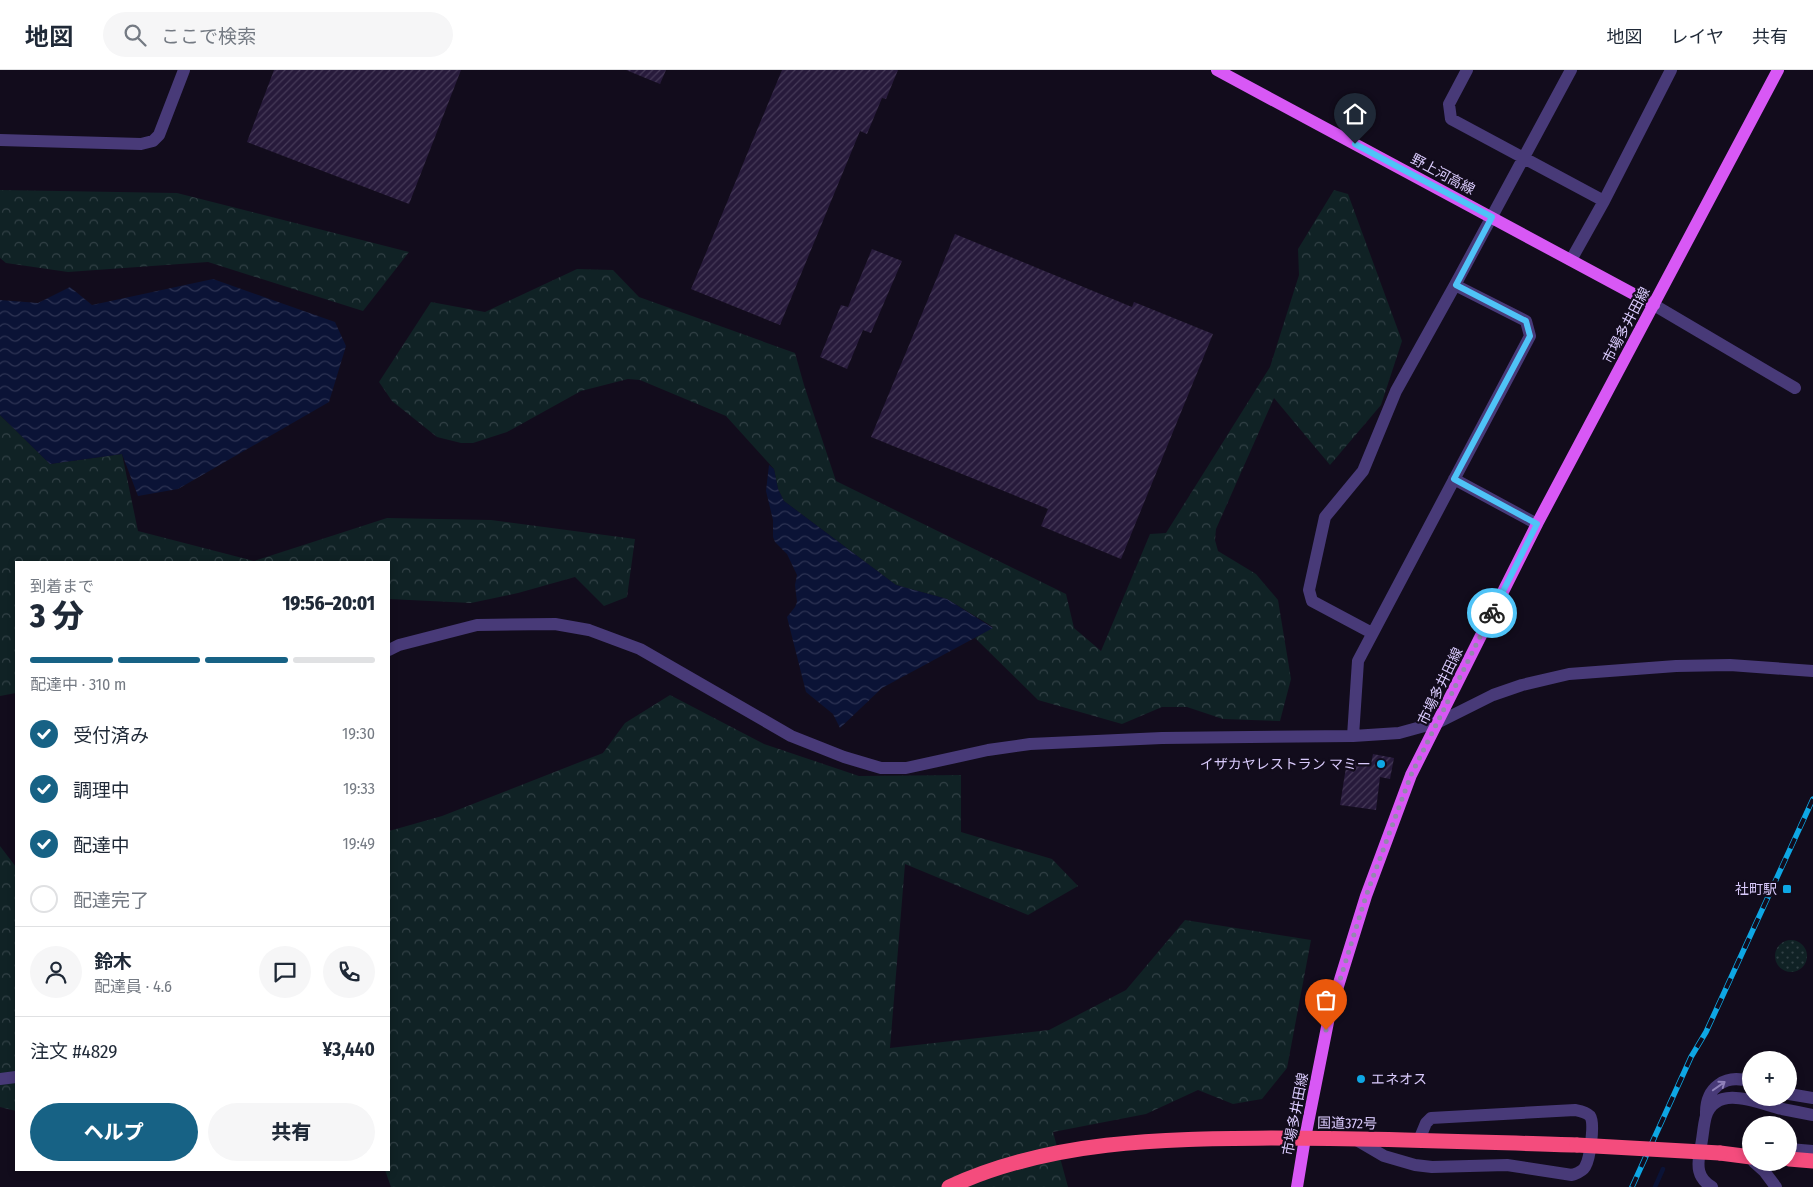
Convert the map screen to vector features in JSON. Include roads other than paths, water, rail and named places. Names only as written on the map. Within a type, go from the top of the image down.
[{"type":"highway","name":"国道372号","points":[[948,1187],[1016,1162],[1077,1149],[1130,1142],[1305,1138],[1418,1140],[1577,1145],[1742,1157]]},
{"type":"highway","points":[[1797,1160],[1813,1161]]},
{"type":"main road","name":"野上河高線","points":[[1218,70],[1654,305]]},
{"type":"main road","name":"市場多井田線","points":[[1297,1187],[1330,1012],[1363,905],[1411,775],[1537,524],[1778,70]]},
{"type":"street","points":[[0,140],[141,144],[153,141],[159,135],[184,70]]},
{"type":"street","points":[[1467,70],[1449,104],[1450,119],[1604,201]]},
{"type":"street","points":[[1372,633],[1312,601],[1309,590],[1325,516],[1363,471],[1396,392],[1456,285],[1571,70]]},
{"type":"street","points":[[1571,260],[1604,201],[1671,70]]},
{"type":"street","points":[[1353,736],[1358,661],[1530,336],[1526,321],[1456,285]]},
{"type":"street","points":[[1654,305],[1795,388]]},
{"type":"street","points":[[1454,479],[1537,524]]},
{"type":"street","points":[[390,649],[399,644],[478,625],[555,624],[589,630],[640,649],[791,736],[844,757],[881,768],[906,768],[988,750],[1039,744],[1162,738],[1353,736],[1399,733],[1439,722],[1493,695],[1522,685],[1569,674],[1667,666],[1730,665],[1813,671]]},
{"type":"street","points":[[0,1079],[15,1077]]},
{"type":"street","points":[[1708,1186],[1698,1173],[1698,1160],[1708,1097],[1721,1083],[1739,1078],[1742,1079]]},
{"type":"street","points":[[1797,1095],[1813,1098]]},
{"type":"street","points":[[1706,1115],[1713,1105],[1724,1098],[1736,1097],[1813,1115]]},
{"type":"street","points":[[1354,1139],[1384,1156],[1414,1165],[1432,1167],[1507,1165],[1572,1175],[1585,1168],[1589,1159],[1592,1128],[1590,1116],[1575,1110],[1431,1118],[1426,1123],[1418,1140]]},
{"type":"street","points":[[1797,1150],[1813,1151]]},
{"type":"street","points":[[1764,1171],[1776,1186]]},
{"type":"water","points":[[213,279],[335,322],[346,346],[329,402],[178,489],[138,496],[122,454],[50,464],[0,415],[0,300],[38,303],[70,287],[92,305]]},
{"type":"water","points":[[769,465],[774,469],[778,489],[784,501],[896,585],[947,599],[993,628],[882,688],[840,728],[833,714],[806,692],[787,617],[797,602],[795,585],[797,575],[787,554],[775,542],[773,537],[773,520],[766,491]]},
{"type":"waterway","points":[[1655,1187],[1663,1169]]},
{"type":"railway","points":[[1632,1187],[1691,1057],[1706,1032],[1813,799]]},
{"type":"place","name":"イザカヤレストラン マミー","points":[[1381,764]]},
{"type":"place","name":"社町駅","points":[[1787,889]]},
{"type":"place","name":"エネオス","points":[[1361,1079]]}]
